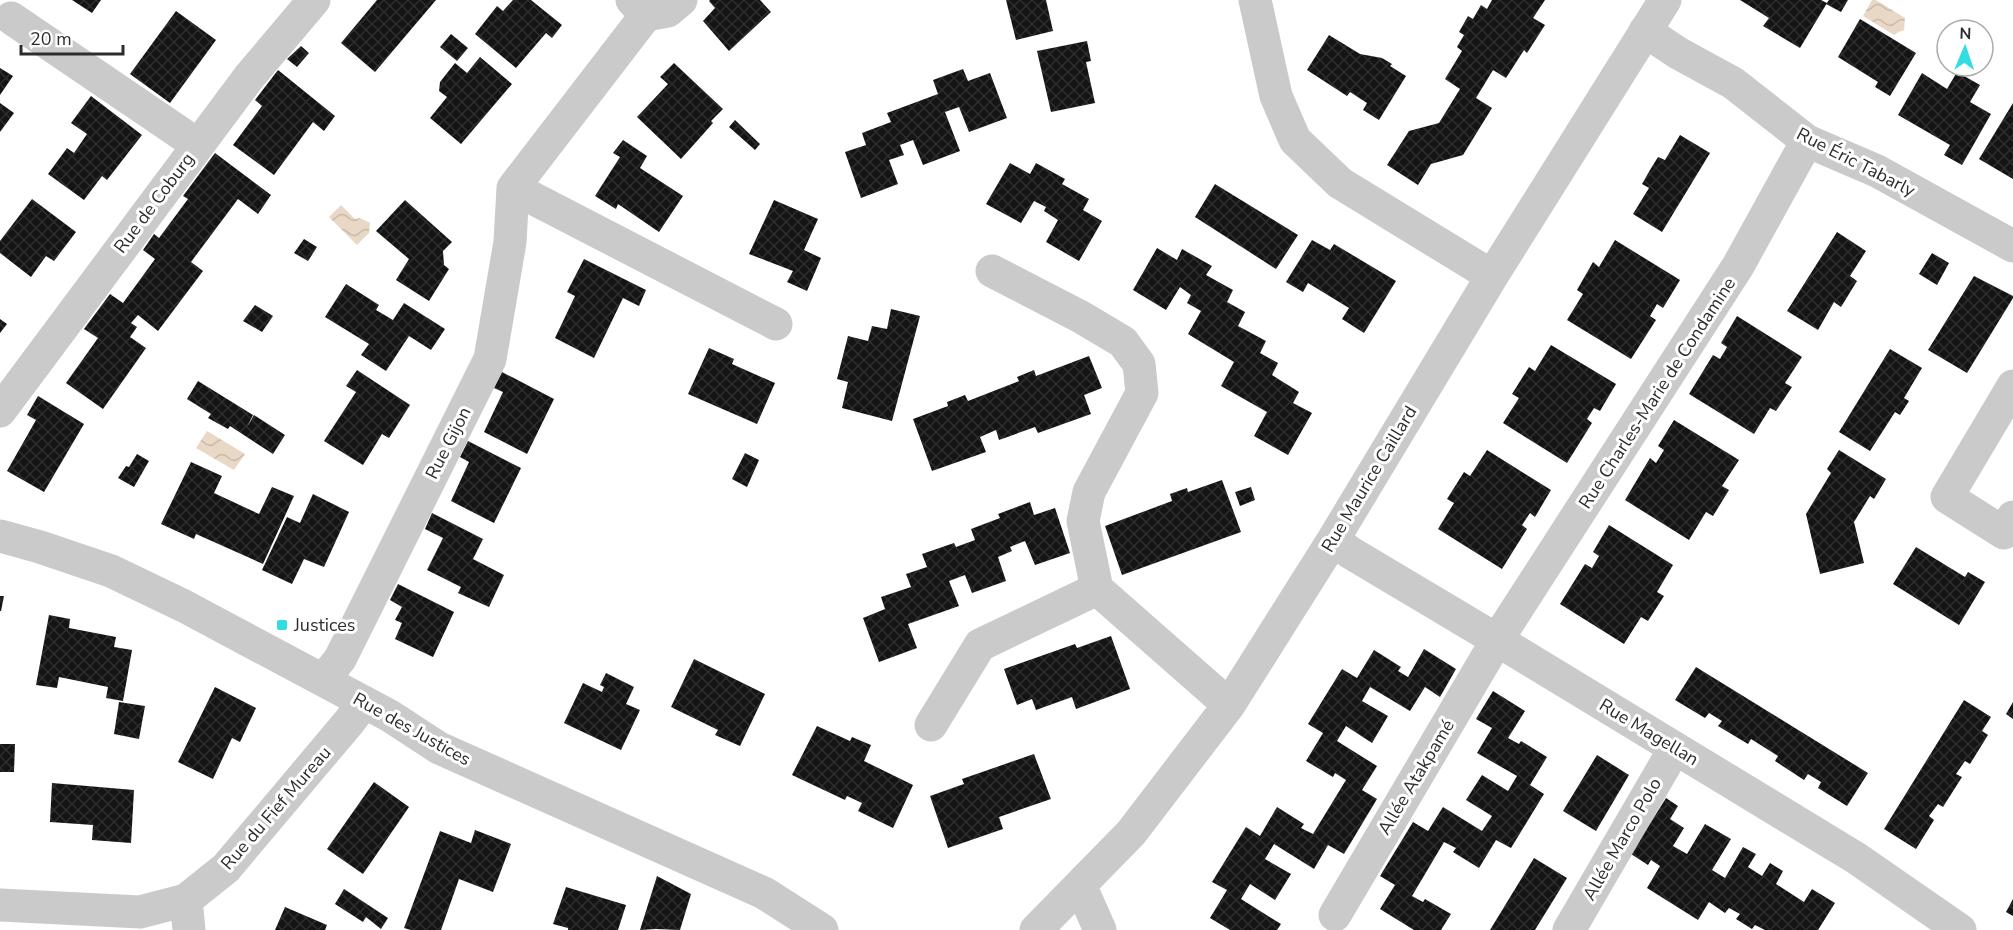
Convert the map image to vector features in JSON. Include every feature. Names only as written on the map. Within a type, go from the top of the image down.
[{"type":"street","name":"Rue de Coburg","points":[[0,411],[249,77],[314,0]]},
{"type":"street","points":[[681,0],[668,11],[639,7],[513,188],[776,324]]},
{"type":"street","points":[[1256,0],[1276,96],[1295,140],[1340,183],[1492,276]]},
{"type":"street","name":"Rue Maurice Caillard","points":[[1036,930],[1131,833],[1229,705],[1333,540],[1492,276],[1665,0]]},
{"type":"street","points":[[11,18],[198,145]]},
{"type":"street","name":"Rue Éric Tabarly","points":[[1645,31],[1678,53],[1732,83],[1807,141],[1877,171],[2013,246]]},
{"type":"street","name":"Rue Charles-Marie de Condamine","points":[[1497,640],[1738,266],[1807,141]]},
{"type":"street","name":"Rue Gijon","points":[[324,679],[340,659],[490,359],[510,242],[513,188]]},
{"type":"street","points":[[992,271],[1081,317],[1123,342],[1139,364],[1142,393],[1089,492],[1083,521],[1097,589],[1229,705]]},
{"type":"street","points":[[2013,386],[1947,497],[2004,533],[2013,517]]},
{"type":"street","name":"Rue des Justices","points":[[0,537],[40,546],[111,571],[324,679],[390,716],[440,748],[764,893],[822,930]]},
{"type":"street","name":"Rue Magellan","points":[[1333,540],[1856,858],[1960,930]]},
{"type":"street","points":[[931,725],[980,645],[1097,589]]},
{"type":"street","name":"Allée Atakpamé","points":[[1335,915],[1497,640]]},
{"type":"street","name":"Rue du Fief Mureau","points":[[0,905],[188,915],[364,702]]},
{"type":"street","name":"Allée Marco Polo","points":[[1569,930],[1675,748]]},
{"type":"street","points":[[1080,885],[1100,930]]},
{"type":"water","points":[[1872,0],[1876,0],[1905,18],[1904,30],[1894,35],[1863,16]]},
{"type":"water","points":[[341,205],[355,219],[360,218],[370,223],[369,233],[357,245],[329,217]]},
{"type":"water","points":[[207,431],[245,454],[234,470],[196,448]]},
{"type":"building","points":[[72,0],[101,0],[92,13]]},
{"type":"building","points":[[377,0],[436,0],[375,72],[341,43]]},
{"type":"building","points":[[513,0],[531,0],[562,25],[552,38],[546,33],[516,68],[475,34],[497,6],[503,11]]},
{"type":"building","points":[[710,0],[760,0],[771,12],[729,51],[703,21],[715,8]]},
{"type":"building","points":[[1006,0],[1046,0],[1053,31],[1016,40]]},
{"type":"building","points":[[1492,0],[1545,0],[1533,18],[1545,25],[1527,53],[1524,50],[1506,78],[1493,70],[1476,98],[1492,108],[1463,155],[1431,164],[1418,185],[1387,165],[1409,131],[1439,123],[1460,89],[1445,79],[1462,51],[1457,47],[1464,35],[1459,32],[1468,16],[1473,19],[1481,5],[1487,9]]},
{"type":"building","points":[[1740,0],[1821,0],[1827,3],[1800,48],[1763,26],[1769,18]]},
{"type":"building","points":[[1829,0],[1848,0],[1841,12],[1826,4]]},
{"type":"building","points":[[176,11],[216,40],[170,103],[130,74]]},
{"type":"building","points":[[1860,19],[1916,53],[1890,96],[1875,87],[1878,82],[1838,57]]},
{"type":"building","points":[[451,34],[468,48],[457,61],[440,47]]},
{"type":"building","points":[[1329,35],[1360,54],[1382,58],[1406,76],[1379,120],[1363,110],[1367,103],[1350,92],[1347,96],[1307,70]]},
{"type":"building","points":[[1087,41],[1091,61],[1086,62],[1095,103],[1051,112],[1037,51]]},
{"type":"building","points":[[301,46],[309,53],[297,67],[287,59]]},
{"type":"building","points":[[480,57],[512,84],[461,144],[430,118],[447,97],[439,91],[440,82],[455,63],[467,73]]},
{"type":"building","points":[[674,63],[723,109],[681,159],[637,117],[668,84],[660,77]]},
{"type":"building","points":[[0,68],[13,76],[0,95]]},
{"type":"building","points":[[963,69],[968,81],[990,73],[1007,118],[969,132],[959,107],[945,112],[960,151],[923,165],[913,140],[900,145],[904,155],[889,160],[898,184],[861,198],[845,152],[866,145],[862,133],[891,122],[887,113],[938,94],[933,80]]},
{"type":"building","points":[[278,70],[335,116],[324,131],[313,122],[274,175],[233,145],[262,106],[255,100]]},
{"type":"building","points":[[1922,73],[1947,89],[1953,78],[1968,78],[1980,85],[1970,102],[1991,114],[1962,165],[1944,155],[1950,145],[1898,115]]},
{"type":"building","points":[[91,96],[142,135],[107,180],[102,176],[84,200],[48,174],[67,148],[74,153],[87,134],[71,123]]},
{"type":"building","points":[[0,103],[14,113],[0,132]]},
{"type":"building","points":[[2013,103],[2013,179],[1979,159]]},
{"type":"building","points":[[735,120],[760,144],[755,150],[729,127]]},
{"type":"building","points":[[1680,135],[1710,153],[1662,232],[1633,214],[1649,188],[1642,184],[1650,170],[1658,157],[1665,160]]},
{"type":"building","points":[[623,140],[647,156],[640,168],[683,196],[659,232],[618,204],[616,209],[595,196],[620,157],[613,153]]},
{"type":"building","points":[[215,153],[271,195],[258,214],[238,199],[191,262],[203,271],[158,331],[138,315],[131,323],[137,327],[130,337],[146,348],[103,409],[66,383],[98,338],[84,329],[110,294],[123,303],[155,259],[143,250],[154,234],[159,238],[188,199],[183,196]]},
{"type":"building","points":[[1010,163],[1030,174],[1036,163],[1065,179],[1062,184],[1089,199],[1083,210],[1102,221],[1079,261],[1046,242],[1058,220],[1044,211],[1046,207],[1034,201],[1021,223],[986,204]]},
{"type":"building","points":[[1215,184],[1298,235],[1276,269],[1195,217]]},
{"type":"building","points":[[32,199],[76,232],[54,261],[46,256],[31,277],[0,253],[0,241]]},
{"type":"building","points":[[405,200],[452,242],[443,251],[444,265],[449,269],[429,301],[396,280],[409,259],[376,231]]},
{"type":"building","points":[[774,200],[818,219],[804,250],[821,258],[807,291],[787,282],[793,271],[749,254]]},
{"type":"building","points":[[1837,232],[1866,251],[1850,276],[1857,281],[1841,307],[1834,302],[1818,330],[1787,311]]},
{"type":"building","points":[[304,239],[317,247],[308,261],[294,253]]},
{"type":"building","points":[[1312,240],[1330,250],[1334,244],[1396,281],[1364,333],[1342,319],[1349,308],[1308,283],[1303,292],[1286,282]]},
{"type":"building","points":[[1615,240],[1680,280],[1663,308],[1657,304],[1650,316],[1656,320],[1631,359],[1567,320],[1583,294],[1577,290],[1593,262],[1599,267]]},
{"type":"building","points":[[1157,248],[1177,260],[1182,249],[1212,266],[1206,275],[1233,290],[1227,302],[1245,312],[1238,326],[1266,341],[1260,353],[1278,363],[1272,375],[1299,392],[1293,403],[1312,413],[1288,455],[1254,436],[1267,412],[1221,386],[1234,362],[1188,334],[1201,311],[1187,303],[1191,295],[1180,287],[1166,310],[1133,290]]},
{"type":"building","points":[[1932,253],[1949,263],[1937,285],[1919,274]]},
{"type":"building","points":[[584,259],[646,290],[639,306],[623,298],[594,358],[555,338],[575,296],[567,292]]},
{"type":"building","points":[[1974,276],[2013,298],[1967,373],[1928,350]]},
{"type":"building","points":[[346,284],[379,305],[376,310],[393,320],[404,303],[445,329],[431,350],[409,336],[386,371],[361,355],[369,344],[325,317]]},
{"type":"building","points":[[255,305],[273,316],[262,332],[243,321]]},
{"type":"building","points":[[891,309],[920,316],[892,421],[842,408],[848,382],[837,379],[848,336],[868,341],[872,326],[887,329]]},
{"type":"building","points":[[1737,316],[1802,357],[1785,383],[1792,387],[1776,411],[1770,408],[1754,434],[1689,394],[1713,355],[1720,359],[1727,347],[1721,343]]},
{"type":"building","points":[[0,319],[7,324],[0,333]]},
{"type":"building","points":[[1551,345],[1616,384],[1600,411],[1594,408],[1587,419],[1592,423],[1567,463],[1503,423],[1519,398],[1512,394],[1529,367],[1535,371]]},
{"type":"building","points":[[709,348],[734,359],[732,364],[775,383],[757,424],[688,394]]},
{"type":"building","points":[[1890,349],[1922,368],[1904,398],[1909,401],[1900,415],[1895,412],[1870,451],[1839,432]]},
{"type":"building","points":[[1089,356],[1102,388],[1084,395],[1091,414],[1038,433],[1035,427],[999,440],[996,430],[980,437],[986,452],[932,471],[913,419],[948,406],[947,402],[965,395],[968,401],[1019,381],[1017,377],[1034,370],[1036,376]]},
{"type":"building","points":[[357,370],[410,405],[389,438],[382,434],[363,465],[324,441],[356,392],[346,386]]},
{"type":"building","points":[[502,372],[554,399],[527,454],[484,432],[503,392],[494,388]]},
{"type":"building","points":[[198,381],[253,415],[247,427],[254,415],[285,435],[273,454],[230,426],[228,429],[208,418],[211,414],[187,399]]},
{"type":"building","points":[[38,396],[84,424],[44,492],[7,471],[36,420],[27,415]]},
{"type":"building","points":[[1674,420],[1739,460],[1722,486],[1729,490],[1713,516],[1706,512],[1689,540],[1625,500],[1650,458],[1656,463],[1664,450],[1658,446]]},
{"type":"building","points":[[468,441],[521,468],[494,523],[451,501],[469,462],[460,457]]},
{"type":"building","points":[[1487,450],[1551,490],[1535,517],[1530,513],[1522,525],[1527,529],[1502,569],[1438,529],[1454,503],[1447,499],[1464,472],[1470,476]]},
{"type":"building","points":[[1839,450],[1886,479],[1874,499],[1870,496],[1854,522],[1864,563],[1820,574],[1806,514],[1831,473],[1827,469]]},
{"type":"building","points":[[745,453],[759,460],[747,487],[732,479]]},
{"type":"building","points":[[137,454],[149,461],[134,487],[118,478]]},
{"type":"building","points":[[191,462],[222,476],[214,493],[259,514],[272,487],[294,496],[263,564],[196,534],[194,539],[161,524]]},
{"type":"building","points":[[1222,480],[1241,532],[1122,575],[1105,526],[1172,501],[1170,494],[1187,488],[1188,492]]},
{"type":"building","points":[[1251,487],[1255,500],[1240,506],[1235,492]]},
{"type":"building","points":[[313,494],[349,512],[324,567],[304,559],[292,584],[262,570],[287,517],[300,523]]},
{"type":"building","points":[[1030,502],[1034,515],[1055,508],[1070,553],[1035,565],[1025,541],[1010,547],[1012,551],[998,557],[1006,581],[972,593],[965,575],[949,581],[959,606],[908,624],[917,648],[879,662],[863,618],[885,609],[881,597],[911,587],[906,574],[927,567],[922,554],[954,543],[956,547],[975,540],[971,529],[1000,518],[998,514]]},
{"type":"building","points":[[432,513],[483,539],[473,559],[504,575],[489,607],[458,593],[461,587],[427,570],[443,538],[425,529]]},
{"type":"building","points":[[1609,525],[1673,565],[1657,592],[1664,596],[1648,621],[1641,617],[1624,644],[1560,604],[1585,564],[1592,568],[1599,556],[1593,552]]},
{"type":"building","points":[[1916,547],[1965,577],[1968,572],[1985,582],[1959,625],[1893,584]]},
{"type":"building","points":[[398,584],[454,612],[433,657],[395,639],[402,623],[395,620],[402,607],[390,600]]},
{"type":"building","points":[[0,596],[4,596],[1,611],[0,611]]},
{"type":"building","points":[[49,615],[70,619],[69,628],[116,637],[114,647],[132,650],[123,701],[106,698],[108,687],[59,677],[57,688],[36,685]]},
{"type":"building","points":[[1111,636],[1130,689],[1076,709],[1072,697],[1036,710],[1032,699],[1017,705],[1004,669],[1075,644],[1077,648]]},
{"type":"building","points":[[1424,649],[1456,669],[1440,697],[1425,687],[1410,711],[1370,687],[1362,701],[1388,716],[1372,743],[1346,726],[1337,741],[1377,766],[1362,790],[1377,799],[1344,854],[1328,845],[1314,869],[1274,844],[1265,859],[1291,874],[1275,900],[1250,884],[1241,899],[1281,924],[1277,930],[1230,930],[1210,918],[1227,890],[1212,882],[1246,827],[1260,836],[1277,807],[1304,824],[1301,828],[1313,834],[1346,780],[1335,773],[1333,777],[1306,761],[1323,733],[1308,724],[1342,669],[1357,678],[1374,650],[1401,667],[1398,671],[1408,677]]},
{"type":"building","points":[[694,659],[765,694],[740,746],[715,735],[718,730],[671,707]]},
{"type":"building","points":[[1696,667],[1868,773],[1847,806],[1818,788],[1821,782],[1808,774],[1804,780],[1775,761],[1778,756],[1751,739],[1748,744],[1718,726],[1722,721],[1709,713],[1705,718],[1675,700]]},
{"type":"building","points":[[606,673],[634,687],[626,704],[640,710],[621,750],[564,723],[583,683],[602,692],[604,687],[600,685]]},
{"type":"building","points":[[215,687],[256,708],[240,742],[232,738],[213,779],[178,762]]},
{"type":"building","points":[[1493,691],[1525,711],[1508,738],[1519,744],[1521,741],[1547,757],[1530,785],[1544,794],[1511,848],[1496,840],[1479,868],[1453,852],[1456,848],[1444,842],[1412,896],[1423,902],[1425,899],[1451,914],[1441,930],[1414,930],[1380,909],[1395,885],[1380,876],[1413,822],[1428,831],[1443,807],[1482,831],[1492,816],[1466,800],[1482,775],[1508,791],[1517,776],[1477,753],[1492,728],[1476,719]]},
{"type":"building","points":[[1964,700],[1991,717],[1982,731],[1988,735],[1970,764],[1965,761],[1956,774],[1962,777],[1943,807],[1938,804],[1929,816],[1934,820],[1916,849],[1884,829]]},
{"type":"building","points":[[119,702],[145,706],[139,739],[114,734]]},
{"type":"building","points":[[2013,702],[2013,719],[2006,714]]},
{"type":"building","points":[[817,726],[850,741],[852,737],[871,745],[864,761],[913,785],[893,828],[858,811],[862,803],[847,796],[845,800],[792,775]]},
{"type":"building","points":[[0,744],[15,744],[14,772],[0,772]]},
{"type":"building","points":[[1034,754],[1051,799],[999,817],[1003,829],[948,848],[930,796],[964,784],[962,779]]},
{"type":"building","points":[[1597,755],[1629,775],[1596,831],[1563,811]]},
{"type":"building","points":[[374,782],[409,807],[363,874],[327,849]]},
{"type":"building","points":[[52,783],[134,790],[131,843],[92,840],[93,825],[50,822]]},
{"type":"building","points":[[1666,798],[1678,806],[1670,819],[1684,828],[1673,846],[1687,854],[1705,824],[1731,839],[1712,870],[1725,878],[1743,847],[1756,854],[1748,867],[1762,876],[1770,863],[1783,871],[1776,884],[1804,902],[1812,889],[1835,903],[1818,930],[1765,930],[1755,925],[1752,929],[1736,919],[1740,914],[1729,908],[1725,913],[1709,902],[1698,920],[1647,888],[1660,866],[1651,860],[1648,865],[1631,854]]},
{"type":"building","points":[[475,830],[511,844],[493,892],[459,879],[441,930],[404,928],[440,831],[471,843]]},
{"type":"building","points":[[1534,858],[1567,878],[1535,930],[1490,930]]},
{"type":"building","points":[[657,876],[691,894],[680,930],[640,930]]},
{"type":"building","points":[[566,887],[626,905],[618,930],[568,930],[568,928],[553,924]]},
{"type":"building","points":[[344,889],[388,918],[381,929],[366,917],[363,922],[335,904]]},
{"type":"building","points":[[2013,899],[2013,916],[2006,912]]},
{"type":"building","points":[[285,907],[327,925],[325,930],[275,930]]},
{"type":"place","name":"Justices","points":[[282,625]]}]
